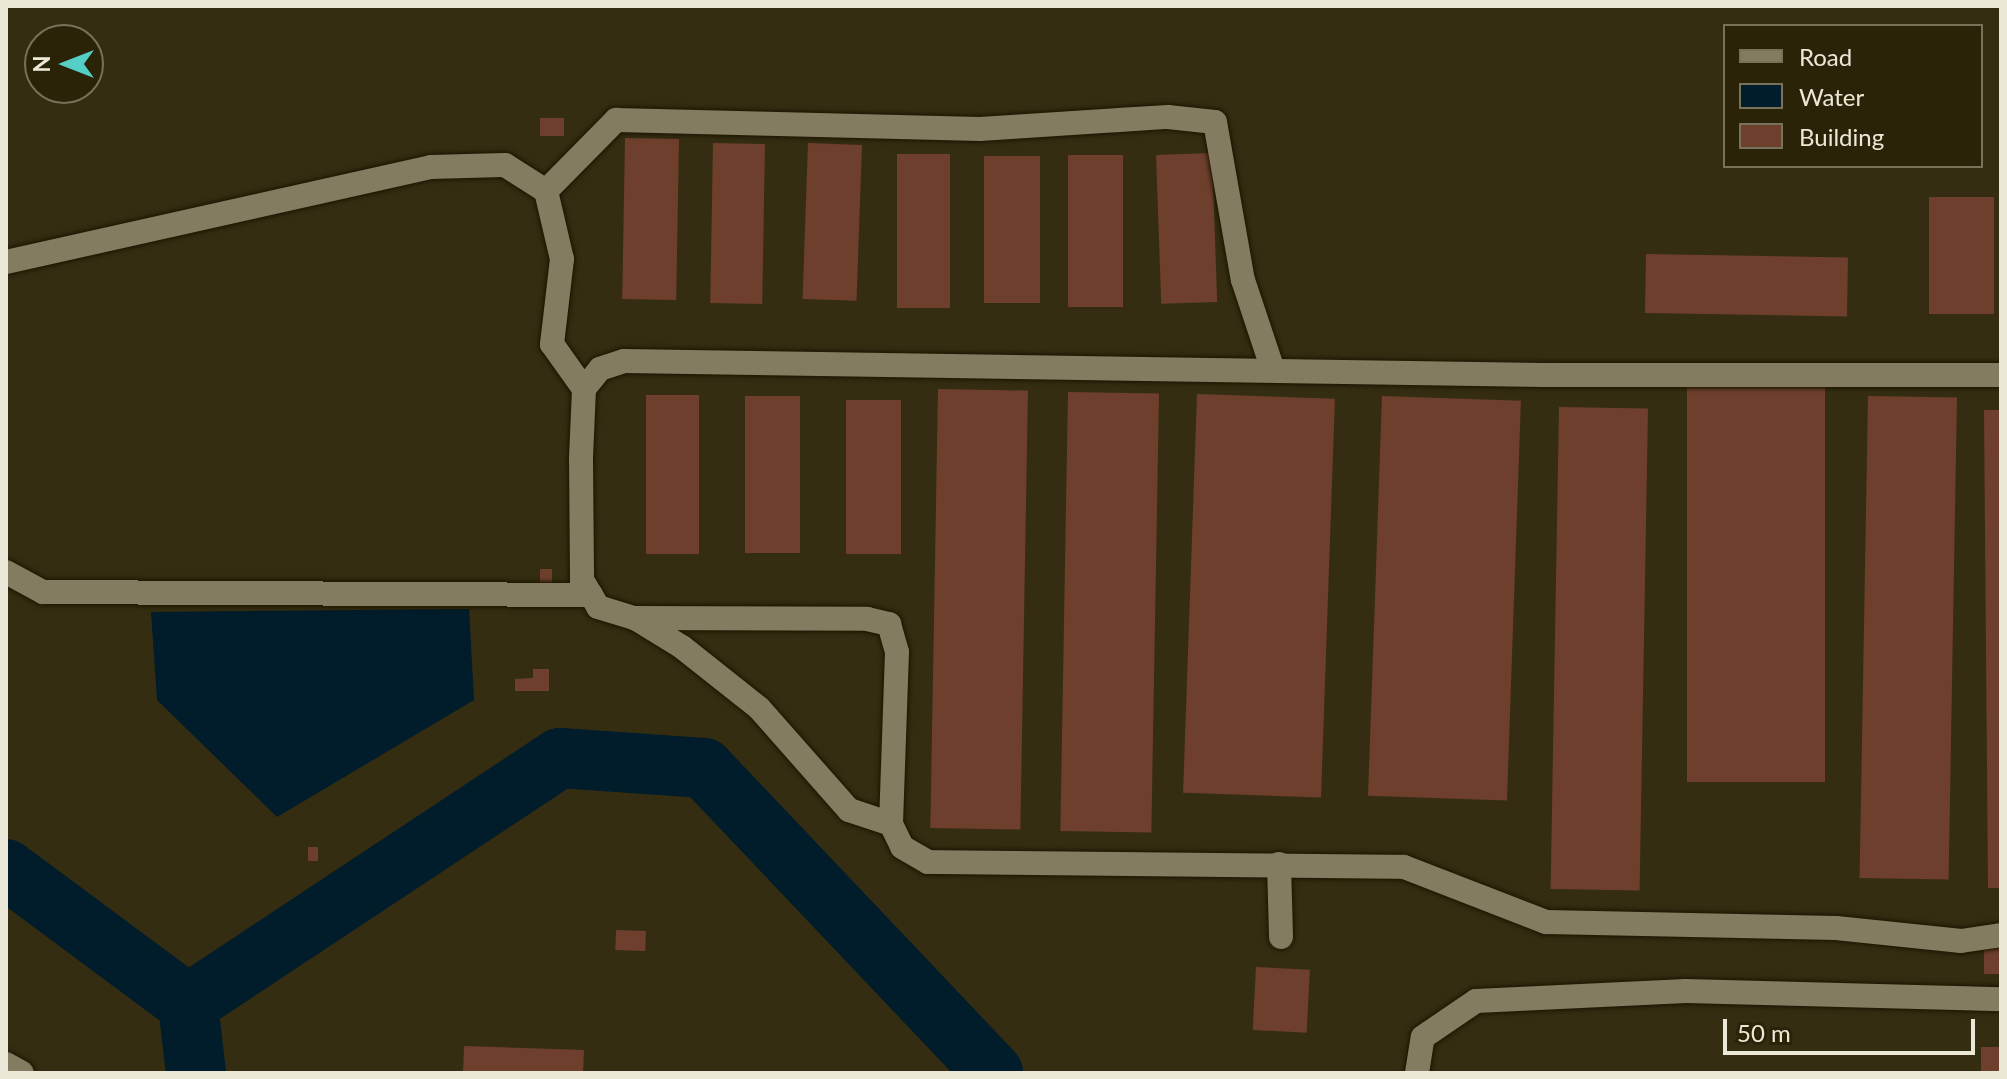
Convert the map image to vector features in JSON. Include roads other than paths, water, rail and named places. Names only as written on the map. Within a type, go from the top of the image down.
[{"type":"street","points":[[546,191],[616,120],[980,129],[1168,117],[1215,122],[1243,280],[1273,370]]},
{"type":"street","points":[[6,262],[431,167],[505,165],[546,191],[562,259],[552,344],[584,389],[582,580],[598,607],[634,618],[682,647],[759,708],[849,810],[891,824]]},
{"type":"street","points":[[584,389],[600,369],[624,361],[1273,370],[2001,375]]},
{"type":"street","points":[[6,572],[43,592],[591,595]]},
{"type":"street","points":[[634,618],[867,619],[889,624],[897,652],[891,824],[902,847],[928,862],[1404,867],[1546,922],[1836,928],[1961,941],[2001,935]]},
{"type":"street","points":[[1279,864],[1281,937]]},
{"type":"street","points":[[1417,1073],[1423,1037],[1476,1001],[1686,991],[2001,999]]},
{"type":"street","points":[[6,1064],[22,1073]]},
{"type":"water","points":[[469,609],[474,700],[277,817],[157,700],[151,612]]},
{"type":"waterway","points":[[188,1004],[560,758],[704,768],[993,1073]]},
{"type":"waterway","points":[[6,869],[188,1004],[196,1073]]}]
